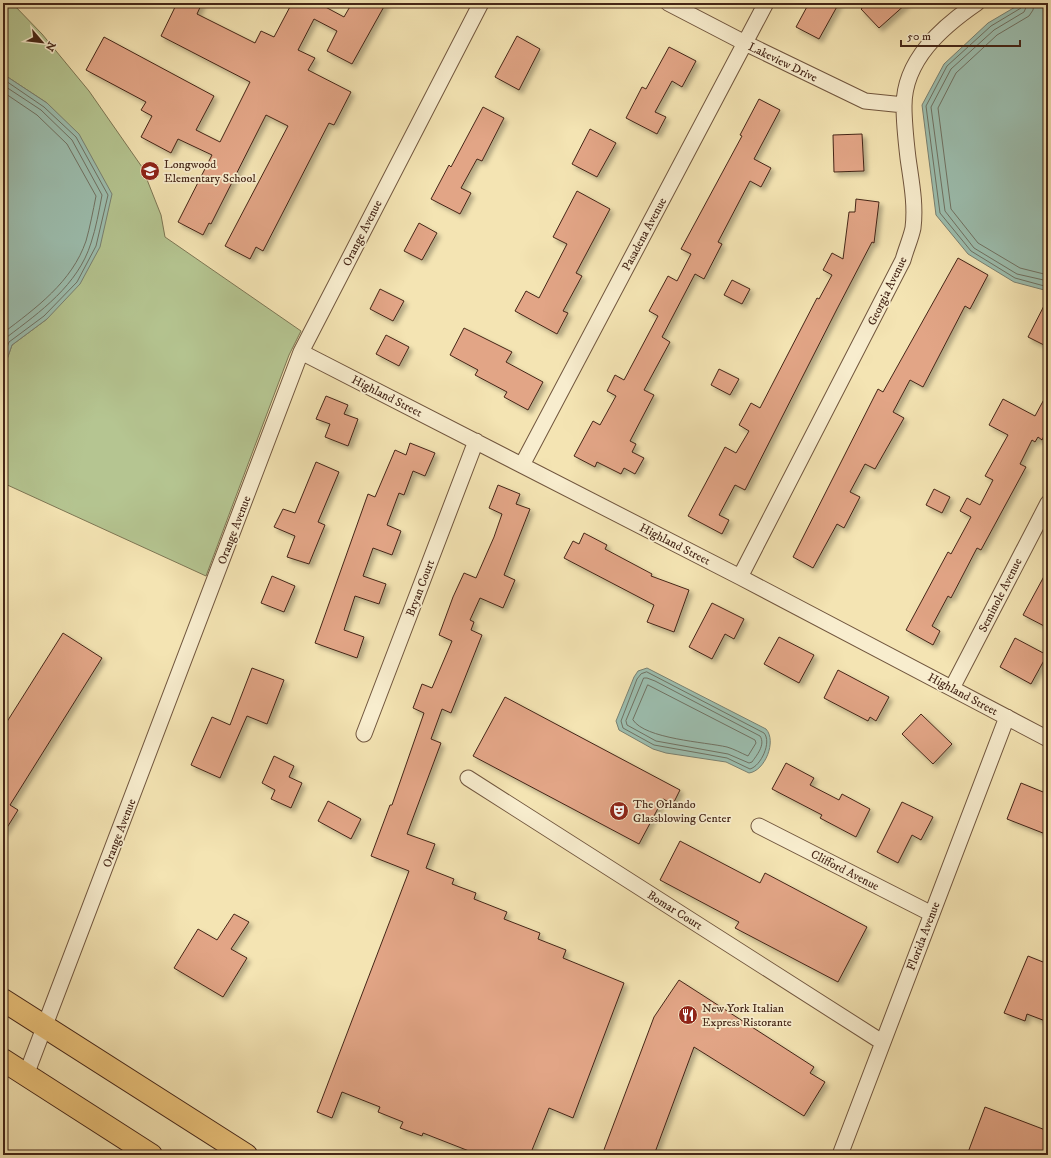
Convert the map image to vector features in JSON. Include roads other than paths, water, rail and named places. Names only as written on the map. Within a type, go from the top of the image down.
[{"type":"main road","points":[[3,1000],[246,1155]]},
{"type":"main road","points":[[3,1060],[151,1155]]},
{"type":"street","name":"Orange Avenue","points":[[26,1075],[301,352],[481,3]]},
{"type":"street","name":"Lakeview Drive","points":[[668,3],[745,43],[864,100],[904,104]]},
{"type":"street","name":"Pasadena Avenue","points":[[522,465],[766,3]]},
{"type":"street","name":"Georgia Avenue","points":[[740,577],[903,260],[913,228],[913,200],[904,104],[910,75],[917,61],[934,36],[977,3]]},
{"type":"street","name":"Highland Street","points":[[301,352],[740,577],[1048,739]]},
{"type":"street","name":"Bryan Court","points":[[364,734],[476,442]]},
{"type":"street","name":"Seminole Avenue","points":[[952,688],[1048,503]]},
{"type":"street","name":"Florida Avenue","points":[[840,1155],[1007,717]]},
{"type":"street","name":"Bomar Court","points":[[468,778],[882,1042]]},
{"type":"street","name":"Clifford Avenue","points":[[759,826],[932,914]]},
{"type":"water","points":[[1022,3],[1048,3],[1048,291],[1014,282],[968,254],[936,215],[922,105],[944,64],[988,23]]},
{"type":"water","points":[[3,74],[47,103],[79,134],[112,194],[100,247],[80,284],[47,319],[12,345],[5,365],[3,366]]},
{"type":"water","points":[[647,668],[766,729],[769,734],[770,748],[768,755],[760,767],[749,773],[726,762],[666,753],[653,749],[619,730],[616,721],[634,677],[638,671]]},
{"type":"place","name":"Longwood Elementary School","points":[[150,171]]},
{"type":"place","name":"The Orlando Glassblowing Center","points":[[619,811]]},
{"type":"place","name":"New York Italian Express Ristorante","points":[[688,1015]]}]
